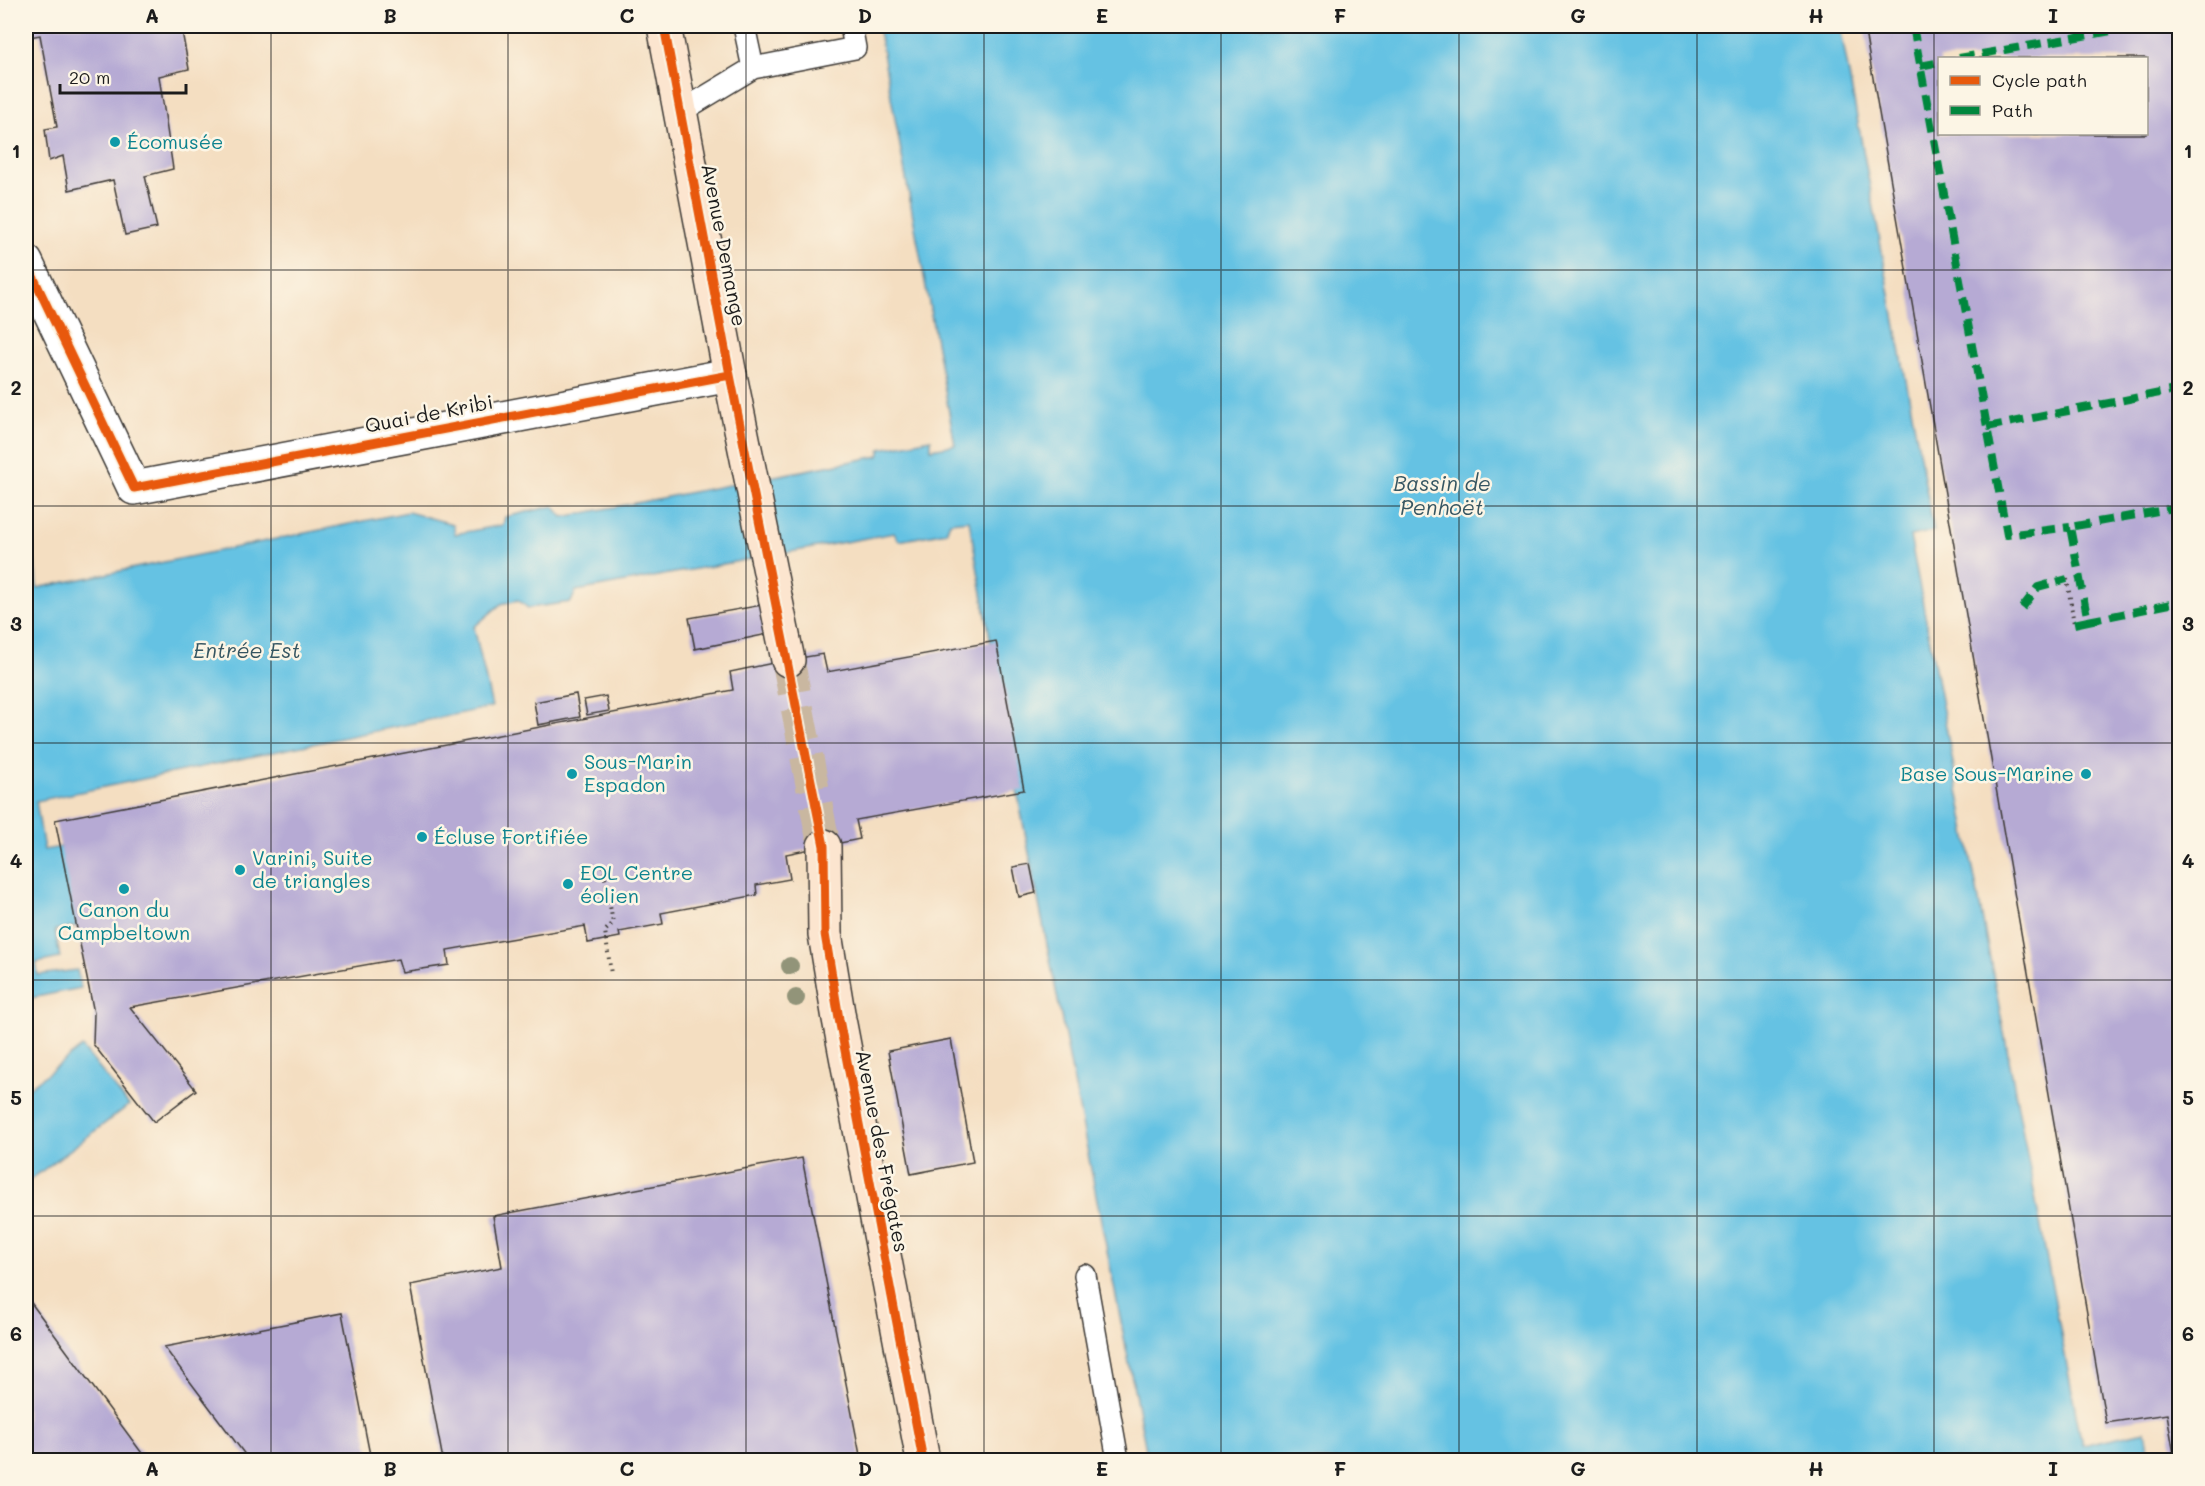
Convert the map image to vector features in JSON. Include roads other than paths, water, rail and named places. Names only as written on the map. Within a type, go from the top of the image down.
[{"type":"street","name":"Avenue Demange","points":[[664,26],[730,375],[788,660]]},
{"type":"street","name":"Quai de Kribi","points":[[26,262],[134,488],[730,375]]},
{"type":"street","name":"Avenue des Frégates","points":[[824,846],[825,934],[923,1461]]},
{"type":"lane","points":[[744,26],[753,68]]},
{"type":"lane","points":[[680,112],[753,68],[855,48],[851,26]]},
{"type":"lane","points":[[1085,1275],[1118,1461]]},
{"type":"water","name":"Bassin de Penhoët","points":[[878,26],[1840,26],[1934,531],[1910,536],[2082,1445],[2145,1431],[2150,1460],[1148,1460],[1021,812],[969,520],[950,522],[946,532],[899,541],[894,533],[576,591],[571,602],[528,608],[518,600],[501,604],[474,627],[492,707],[36,801],[44,850],[73,845],[84,925],[55,930],[60,958],[36,963],[38,975],[77,970],[81,988],[26,999],[26,475],[37,588],[408,512],[453,524],[455,534],[503,525],[505,517],[554,506],[563,517],[879,456],[881,449],[931,439],[931,449],[955,445]]},
{"type":"water","points":[[82,1047],[129,1105],[26,1183],[26,1090]]},
{"type":"tunnel","points":[[788,660],[824,846]]},
{"type":"place","name":"Écomusée","points":[[115,142]]},
{"type":"place","name":"Sous-Marin Espadon","points":[[572,774]]},
{"type":"place","name":"Base Sous-Marine","points":[[2086,774]]},
{"type":"place","name":"Écluse Fortifiée","points":[[422,837]]},
{"type":"place","name":"Varini, Suite de triangles","points":[[240,870]]},
{"type":"place","name":"EOL Centre éolien","points":[[568,884]]},
{"type":"place","name":"Canon du Campbeltown","points":[[124,889]]},
{"type":"water label","name":"Entrée Est","points":[[247,651]]}]
